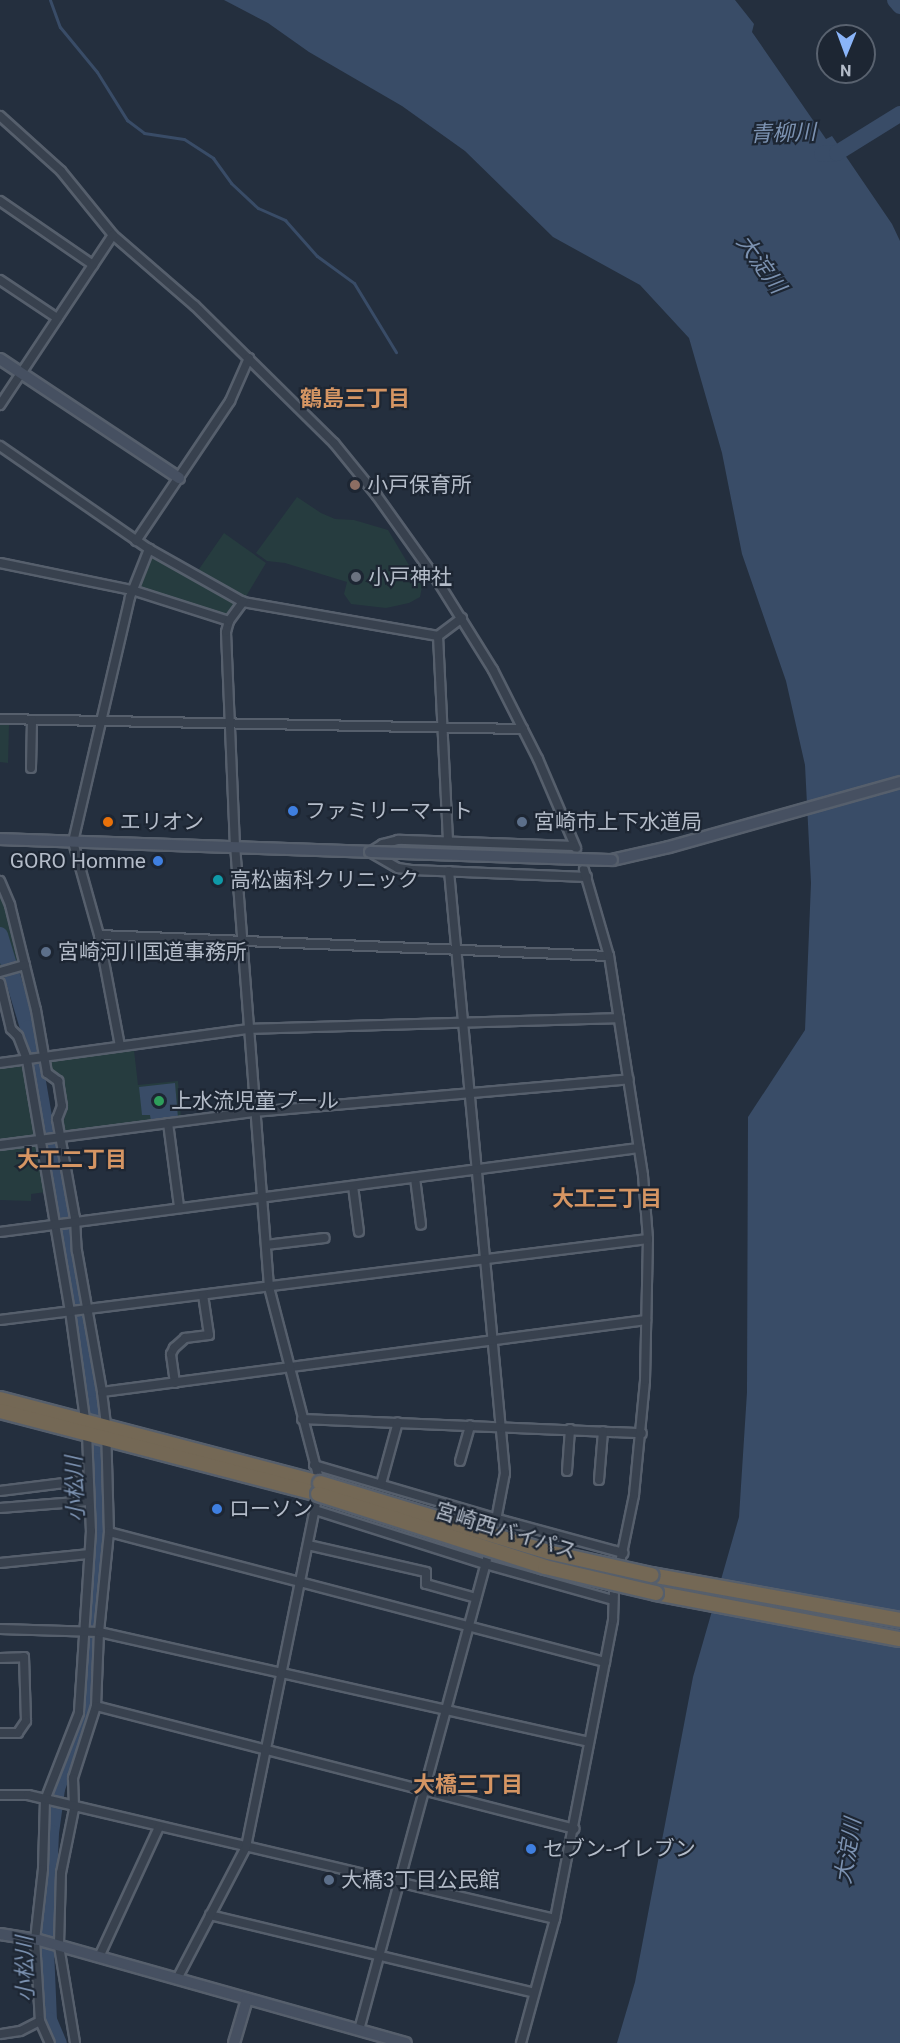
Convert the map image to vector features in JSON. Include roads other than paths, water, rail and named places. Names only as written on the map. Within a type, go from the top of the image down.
[{"type":"highway","points":[[0,1399],[87,1427]]},
{"type":"highway","points":[[0,1411],[87,1427]]},
{"type":"highway","name":"宮崎西バイパス","points":[[87,1427],[548,1552],[651,1575],[900,1620]]},
{"type":"highway","name":"宮崎西バイパス","points":[[319,1489],[545,1567],[647,1592],[900,1639]]},
{"type":"street","points":[[0,116],[61,171],[113,235],[195,306],[334,442],[396,522],[462,618],[494,670],[523,729],[575,847],[448,840],[398,840],[383,844],[370,852]]},
{"type":"street","points":[[0,201],[93,265]]},
{"type":"street","points":[[0,405],[113,235]]},
{"type":"street","points":[[0,280],[57,318]]},
{"type":"street","points":[[136,541],[230,401],[249,358]]},
{"type":"street","points":[[0,359],[179,478]]},
{"type":"street","points":[[0,446],[136,541],[243,603],[438,636],[462,618]]},
{"type":"street","points":[[120,1046],[99,935],[73,842],[132,590],[149,549]]},
{"type":"street","points":[[0,563],[132,590],[229,621]]},
{"type":"street","points":[[177,1979],[246,1847],[319,1489],[269,1287],[235,848],[226,632],[229,621],[243,603]]},
{"type":"street","points":[[438,636],[448,840]]},
{"type":"street","points":[[0,719],[523,729]]},
{"type":"street","points":[[31,768],[32,720]]},
{"type":"street","points":[[0,839],[612,860],[669,847],[900,782]]},
{"type":"street","points":[[370,852],[398,868],[586,874],[609,956],[630,1078],[639,1148],[648,1239],[642,1433],[623,1553],[613,1600],[613,1620],[574,1829],[545,1963],[534,1993],[521,2043]]},
{"type":"street","points":[[359,2030],[498,1520],[505,1473],[449,871]]},
{"type":"street","points":[[0,880],[10,905],[36,1010],[47,1073],[58,1081],[62,1106],[57,1119],[102,1392],[105,1432],[109,1532],[99,1632],[96,1706],[73,1778],[74,1807],[61,1873],[56,1945],[75,2043]]},
{"type":"street","points":[[99,935],[609,956]]},
{"type":"street","points":[[0,972],[25,965]]},
{"type":"street","points":[[0,983],[11,1029]]},
{"type":"street","points":[[0,1063],[249,1029],[619,1018]]},
{"type":"street","points":[[0,1026],[11,1029],[18,1036],[27,1060],[70,1311],[87,1427],[88,1554],[79,1713],[45,1800],[43,1869],[37,1940],[40,2021],[50,2043]]},
{"type":"street","points":[[0,1145],[255,1112],[630,1078]]},
{"type":"street","points":[[168,1123],[179,1207]]},
{"type":"street","points":[[0,1232],[639,1148]]},
{"type":"street","points":[[415,1178],[421,1225]]},
{"type":"street","points":[[353,1186],[359,1232]]},
{"type":"street","points":[[266,1245],[325,1238]]},
{"type":"street","points":[[0,1320],[648,1239]]},
{"type":"street","points":[[175,1383],[171,1354],[174,1348],[186,1338],[208,1335],[203,1295]]},
{"type":"street","points":[[102,1392],[646,1320]]},
{"type":"street","points":[[302,1419],[642,1433]]},
{"type":"street","points":[[381,1484],[398,1422]]},
{"type":"street","points":[[460,1461],[470,1425]]},
{"type":"street","points":[[567,1471],[570,1429]]},
{"type":"street","points":[[599,1480],[603,1431]]},
{"type":"street","points":[[314,1465],[498,1520],[623,1553]]},
{"type":"street","points":[[0,1491],[88,1480]]},
{"type":"street","points":[[0,1508],[89,1501]]},
{"type":"street","points":[[315,1510],[485,1564],[613,1600]]},
{"type":"street","points":[[109,1532],[301,1580],[605,1662]]},
{"type":"street","points":[[308,1545],[426,1572],[426,1584],[476,1598]]},
{"type":"street","points":[[0,1563],[88,1554]]},
{"type":"street","points":[[0,1629],[99,1632],[590,1742]]},
{"type":"street","points":[[0,1658],[24,1657],[26,1721],[18,1733],[0,1733]]},
{"type":"street","points":[[96,1706],[574,1829]]},
{"type":"street","points":[[0,1795],[28,1795],[555,1919]]},
{"type":"street","points":[[99,1957],[159,1827]]},
{"type":"street","points":[[210,1915],[534,1993]]},
{"type":"street","points":[[0,1934],[56,1945],[406,2043]]},
{"type":"street","points":[[234,2043],[247,1999]]},
{"type":"street","points":[[0,2034],[20,2031],[40,2021]]},
{"type":"water","name":"大淀川","points":[[224,0],[735,0],[754,24],[752,32],[826,139],[832,136],[892,224],[900,241],[900,2043],[617,2043],[635,1982],[693,1677],[739,1517],[747,1392],[748,1117],[805,1030],[811,883],[805,765],[786,681],[742,554],[722,453],[689,338],[640,285],[553,237],[465,151],[402,106],[309,52],[268,23]]},
{"type":"water","name":"上水流児童プール","points":[[175,1083],[178,1118],[151,1121],[150,1115],[142,1115],[139,1087]]},
{"type":"waterway","points":[[50,0],[60,27],[97,72],[127,120],[144,133],[184,139],[213,158],[231,183],[258,208],[285,220],[317,256],[354,283],[396,352]]},
{"type":"waterway","name":"青柳川","points":[[895,0],[900,6]]},
{"type":"waterway","name":"青柳川","points":[[822,154],[837,153],[900,114]]},
{"type":"waterway","name":"小松川","points":[[0,935],[28,1028],[36,1070],[93,1404],[97,1461],[99,1539],[88,1678],[83,1715],[57,1789],[51,1833],[46,1949],[49,2020],[59,2043]]},
{"type":"place","name":"小戸保育所","points":[[355,485]]},
{"type":"place","name":"小戸神社","points":[[356,577]]},
{"type":"place","name":"ファミリーマート","points":[[293,811]]},
{"type":"place","name":"エリオン","points":[[108,822]]},
{"type":"place","name":"宮崎市上下水道局","points":[[522,822]]},
{"type":"place","name":"GORO Homme","points":[[158,861]]},
{"type":"place","name":"高松歯科クリニック","points":[[218,880]]},
{"type":"place","name":"宮崎河川国道事務所","points":[[46,952]]},
{"type":"place","name":"上水流児童プール","points":[[159,1101]]},
{"type":"place","name":"ローソン","points":[[217,1509]]},
{"type":"place","name":"セブン-イレブン","points":[[531,1849]]},
{"type":"place","name":"大橋3丁目公民館","points":[[329,1880]]},
{"type":"district","name":"鶴島三丁目","points":[[355,399]]},
{"type":"district","name":"大工二丁目","points":[[72,1160]]},
{"type":"district","name":"大工三丁目","points":[[607,1199]]},
{"type":"district","name":"大橋三丁目","points":[[468,1785]]}]
